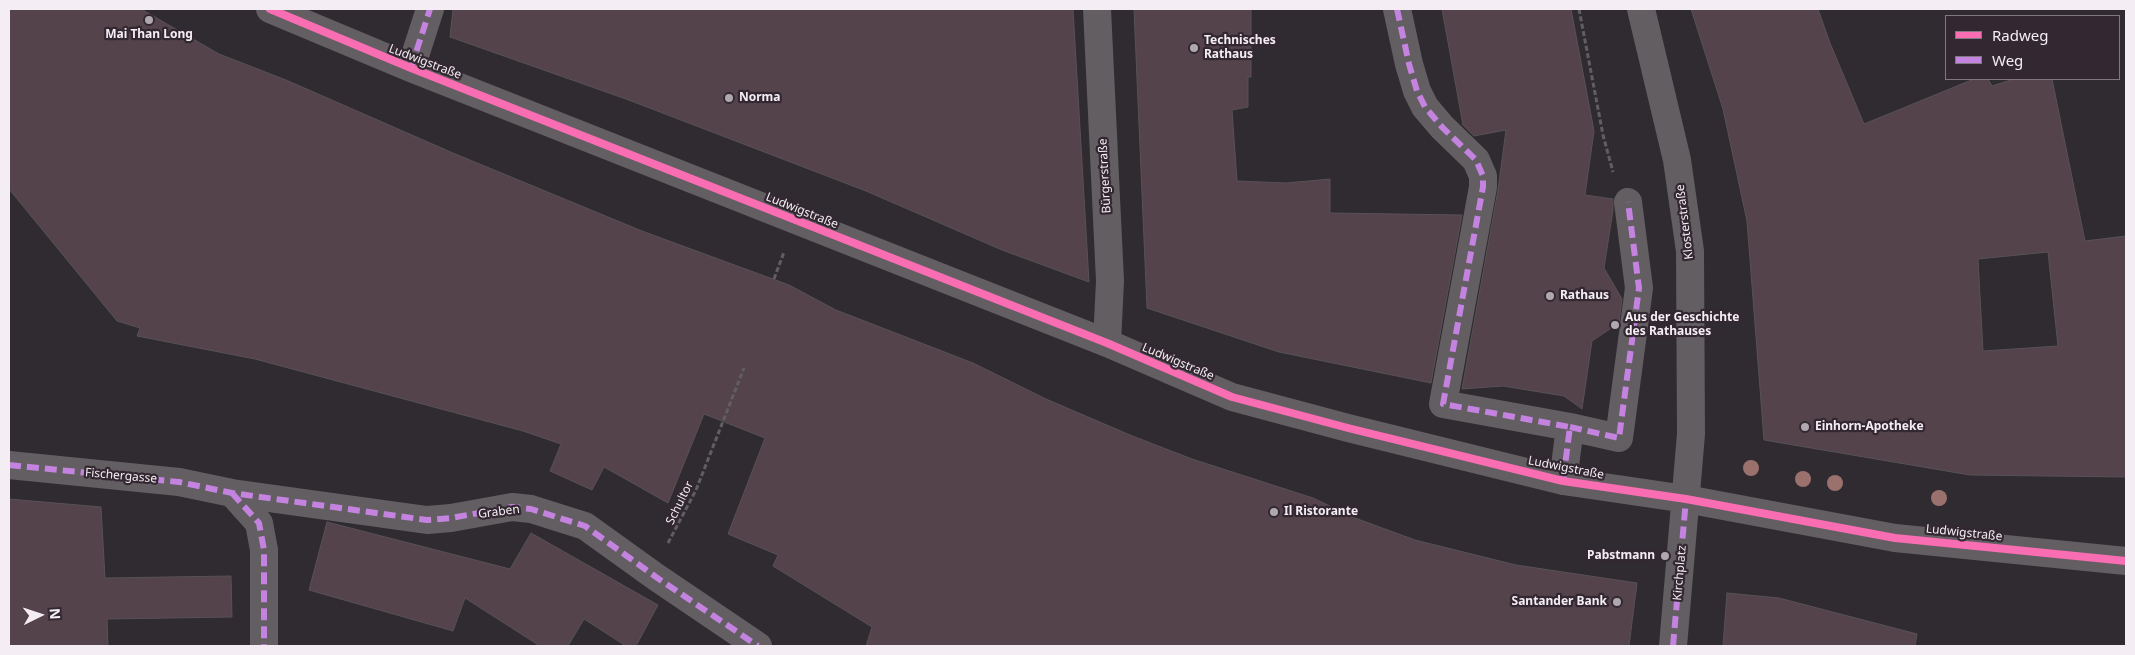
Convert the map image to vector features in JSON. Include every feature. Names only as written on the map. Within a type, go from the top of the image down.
[{"type":"street","name":"Ludwigstraße","points":[[270,9],[411,68],[1107,343],[1232,397],[1348,428],[1563,481],[1686,499],[1895,538],[2126,560]]},
{"type":"street","points":[[411,68],[430,9]]},
{"type":"street","name":"Bürgerstraße","points":[[1097,9],[1110,281],[1107,343]]},
{"type":"street","points":[[1397,9],[1409,64],[1417,90],[1425,107],[1442,128],[1476,160],[1483,176],[1483,187],[1443,404],[1570,427],[1619,438],[1639,288],[1628,202]]},
{"type":"street","name":"Klosterstraße","points":[[1641,9],[1677,160],[1690,250],[1690,434],[1686,499]]},
{"type":"street","points":[[1563,481],[1570,427]]},
{"type":"street","name":"Fischergasse","points":[[9,465],[179,482],[232,494]]},
{"type":"street","points":[[232,494],[258,523],[264,550],[264,646]]},
{"type":"street","name":"Graben","points":[[232,494],[427,520],[452,518],[512,507],[531,509],[585,526],[758,646]]},
{"type":"street","name":"Kirchplatz","points":[[1673,646],[1686,499]]},
{"type":"path","points":[[1579,9],[1603,136],[1612,172],[1628,202]]},
{"type":"building","points":[[9,9],[141,9],[219,54],[286,80],[453,153],[642,231],[789,285],[836,310],[973,363],[1046,399],[1192,459],[1313,498],[1355,518],[1415,540],[1516,565],[1637,583],[1629,646],[866,646],[872,627],[773,566],[778,555],[728,534],[765,438],[704,414],[668,503],[604,467],[592,490],[550,471],[561,444],[523,431],[255,359],[137,336],[140,328],[117,321],[9,189]]},
{"type":"building","points":[[453,9],[1073,9],[1089,282],[1002,250],[866,191],[626,99],[450,37]]},
{"type":"building","points":[[1134,9],[1251,9],[1251,77],[1248,77],[1248,107],[1232,110],[1237,181],[1286,183],[1330,179],[1330,213],[1462,215],[1431,383],[1279,352],[1147,308]]},
{"type":"building","points":[[1442,9],[1571,9],[1594,131],[1585,195],[1613,199],[1604,268],[1622,299],[1619,323],[1592,341],[1582,409],[1564,396],[1503,386],[1462,389],[1498,190],[1506,130],[1474,136],[1463,125]]},
{"type":"building","points":[[1691,9],[1818,9],[1864,124],[1972,80],[1989,80],[1992,86],[2011,80],[2052,80],[2085,241],[2126,236],[2126,477],[1970,475],[1764,440],[1747,221],[1723,109]],"holes":[[[2048,252],[2058,346],[1983,351],[1978,259]]]},
{"type":"building","points":[[9,499],[101,507],[105,578],[231,576],[232,617],[107,619],[108,646],[9,646]]},
{"type":"building","points":[[327,522],[510,569],[531,533],[658,605],[636,646],[626,646],[584,619],[568,646],[540,646],[465,598],[453,631],[309,590]]},
{"type":"building","points":[[1727,593],[1779,598],[1917,634],[1915,646],[1723,646]]},
{"type":"marked path","points":[[411,68],[430,9]]},
{"type":"marked path","points":[[1397,9],[1409,64],[1417,91],[1425,107],[1442,127],[1476,160],[1483,176],[1483,187],[1443,404],[1570,427],[1563,481]]},
{"type":"marked path","points":[[1570,427],[1619,438],[1639,288],[1628,202]]},
{"type":"marked path","points":[[9,465],[179,482],[232,493],[427,520],[451,518],[512,507],[531,509],[585,526],[758,646]]},
{"type":"marked path","points":[[232,493],[259,523],[264,550],[264,646]]},
{"type":"marked path","points":[[1673,646],[1686,499]]},
{"type":"cycle path","points":[[270,9],[411,68],[1107,343],[1232,397],[1348,428],[1563,481],[1686,499],[1895,538],[2126,561]]},
{"type":"place","name":"Mai Than Long","points":[[149,20]]},
{"type":"place","name":"Technisches Rathaus","points":[[1194,48]]},
{"type":"place","name":"Norma","points":[[729,98]]},
{"type":"place","name":"Rathaus","points":[[1550,296]]},
{"type":"place","name":"Aus der Geschichte des Rathauses","points":[[1615,325]]},
{"type":"place","name":"Einhorn-Apotheke","points":[[1805,427]]},
{"type":"place","name":"Il Ristorante","points":[[1274,512]]},
{"type":"place","name":"Pabstmann","points":[[1665,556]]},
{"type":"place","name":"Santander Bank","points":[[1617,602]]}]
